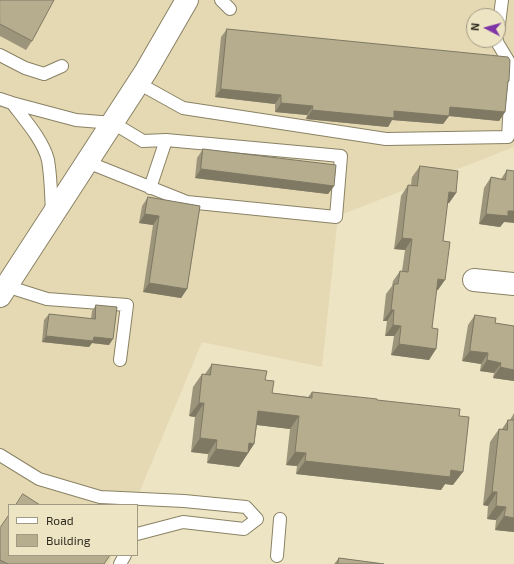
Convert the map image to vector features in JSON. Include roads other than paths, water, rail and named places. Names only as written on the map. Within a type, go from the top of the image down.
[{"type":"main road","points":[[3,291],[113,123],[187,0]]},
{"type":"main road","points":[[474,280],[514,284]]},
{"type":"lane","points":[[221,0],[230,9]]},
{"type":"lane","points":[[138,83],[183,108],[386,139],[508,137],[512,67],[501,48]]},
{"type":"lane","points":[[0,55],[25,68],[44,74],[62,66]]},
{"type":"lane","points":[[0,99],[76,120],[113,123],[143,141],[166,140],[341,156],[336,217],[187,202],[87,162]]},
{"type":"lane","points":[[12,103],[34,131],[47,158],[52,215]]},
{"type":"lane","points":[[150,188],[166,140]]},
{"type":"lane","points":[[3,291],[47,299],[127,305],[120,360]]},
{"type":"lane","points":[[0,455],[39,479],[104,501],[184,501],[246,507],[257,519],[244,529],[183,522],[138,534]]},
{"type":"lane","points":[[183,522],[184,501]]},
{"type":"lane","points":[[277,556],[280,519]]}]
